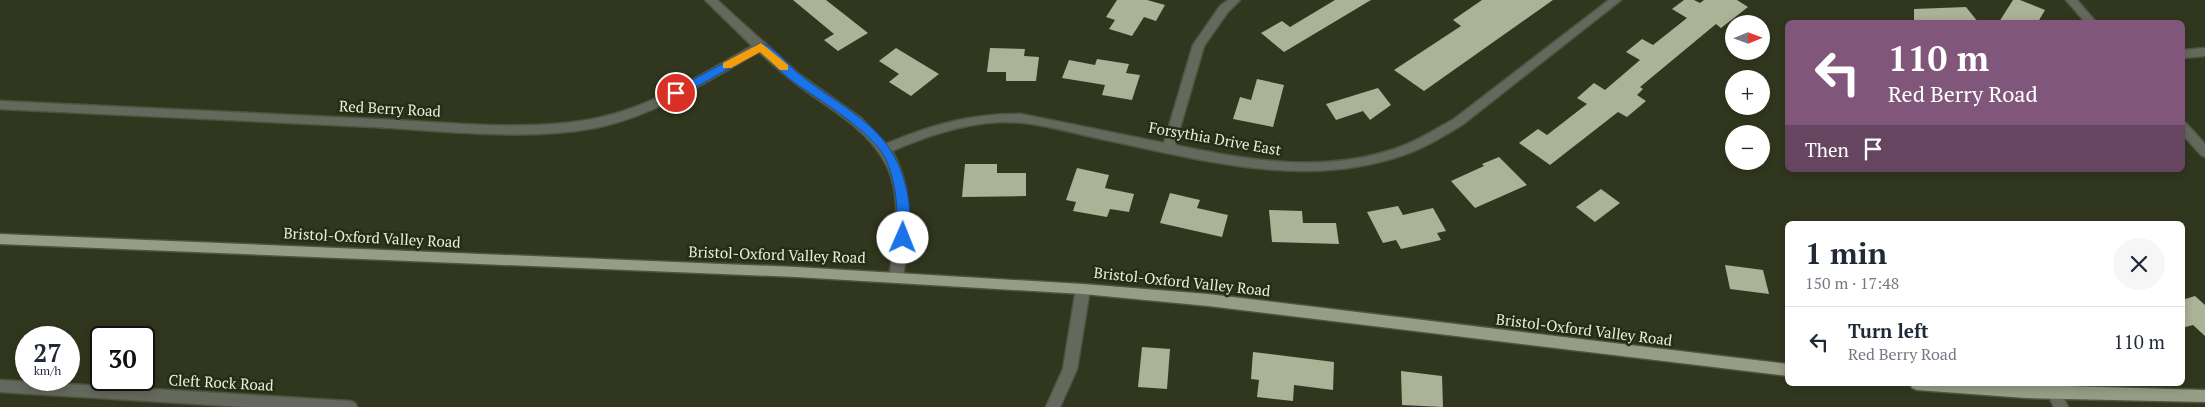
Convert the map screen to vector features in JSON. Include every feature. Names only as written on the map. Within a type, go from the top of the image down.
[{"type":"main road","name":"Bristol-Oxford Valley Road","points":[[0,240],[386,254],[896,277],[1083,289],[1208,300],[1785,370]]},
{"type":"main road","points":[[1947,386],[2054,393],[2205,396]]},
{"type":"street","points":[[710,0],[795,77],[857,121],[885,149],[892,161],[901,190],[904,208],[903,238],[896,277]]},
{"type":"street","points":[[1168,148],[1199,45],[1224,9],[1235,0]]},
{"type":"street","name":"Forsythia Drive East","points":[[885,149],[946,125],[996,117],[1021,118],[1239,162],[1308,169],[1370,162],[1399,154],[1436,137],[1616,0]]},
{"type":"street","points":[[2070,0],[2088,20]]},
{"type":"street","name":"Red Berry Road","points":[[0,105],[480,128],[563,129],[605,121],[637,110],[676,93],[761,46]]},
{"type":"street","points":[[2185,54],[2205,52]]},
{"type":"street","points":[[2185,129],[2205,152]]},
{"type":"street","points":[[1053,407],[1070,369],[1083,289]]},
{"type":"street","name":"Cleft Rock Road","points":[[0,386],[350,407]]},
{"type":"street","points":[[2054,393],[2061,407]]},
{"type":"building","points":[[793,0],[826,0],[868,33],[838,51],[824,40],[834,34]]},
{"type":"building","points":[[1117,0],[1147,0],[1165,5],[1156,21],[1144,17],[1132,36],[1109,29],[1115,20],[1106,17]]},
{"type":"building","points":[[1335,0],[1371,0],[1284,52],[1261,33],[1282,21],[1290,27]]},
{"type":"building","points":[[1482,0],[1553,0],[1424,91],[1394,70],[1461,26],[1453,20]]},
{"type":"building","points":[[1684,0],[1694,0],[1700,3],[1704,0],[1737,0],[1748,7],[1738,15],[1725,15],[1725,25],[1721,28],[1716,24],[1640,87],[1643,89],[1637,95],[1646,101],[1627,117],[1618,112],[1550,165],[1519,143],[1538,129],[1547,135],[1587,104],[1577,98],[1594,83],[1605,90],[1640,60],[1626,52],[1642,39],[1653,45],[1687,18],[1672,9]]},
{"type":"building","points":[[2013,0],[2020,0],[2045,10],[2039,20],[2000,20]]},
{"type":"building","points":[[1966,7],[1976,20],[1914,20],[1914,9]]},
{"type":"building","points":[[896,48],[939,74],[911,96],[889,82],[899,74],[879,61]]},
{"type":"building","points":[[990,48],[1025,49],[1024,56],[1039,57],[1036,81],[1006,81],[1006,72],[987,72]]},
{"type":"building","points":[[1097,59],[1129,64],[1126,73],[1140,75],[1132,100],[1102,95],[1105,85],[1062,78],[1069,60],[1095,65]]},
{"type":"building","points":[[1257,79],[1284,85],[1273,127],[1233,119],[1240,97],[1251,100]]},
{"type":"building","points":[[1378,88],[1391,105],[1370,120],[1363,111],[1336,120],[1326,104]]},
{"type":"building","points":[[1499,157],[1527,185],[1475,208],[1451,181]]},
{"type":"building","points":[[965,164],[997,164],[997,173],[1026,173],[1026,196],[962,197]]},
{"type":"building","points":[[1077,168],[1109,175],[1105,188],[1134,194],[1129,212],[1110,209],[1107,217],[1073,211],[1076,202],[1066,200]]},
{"type":"building","points":[[1601,189],[1620,203],[1595,222],[1576,207]]},
{"type":"building","points":[[1170,193],[1200,200],[1197,208],[1228,215],[1222,237],[1160,223]]},
{"type":"building","points":[[1398,206],[1403,215],[1433,208],[1446,231],[1437,233],[1441,240],[1401,249],[1396,240],[1383,243],[1367,212]]},
{"type":"building","points":[[1269,210],[1302,211],[1303,223],[1336,223],[1339,244],[1272,242]]},
{"type":"building","points":[[1725,265],[1763,270],[1769,294],[1730,289]]},
{"type":"building","points":[[2195,296],[2205,305],[2205,336],[2193,325],[2185,327],[2185,299]]},
{"type":"building","points":[[1142,347],[1170,349],[1167,389],[1138,387]]},
{"type":"building","points":[[1253,352],[1334,362],[1333,390],[1294,385],[1293,401],[1257,397],[1259,380],[1251,379]]},
{"type":"building","points":[[1401,371],[1442,376],[1443,407],[1402,405]]},
{"type":"slow traffic","points":[[727,66],[761,46],[784,67]]},
{"type":"route","points":[[676,93],[761,46],[795,77],[857,121],[885,149],[892,161],[901,190],[904,208],[903,238]]}]
